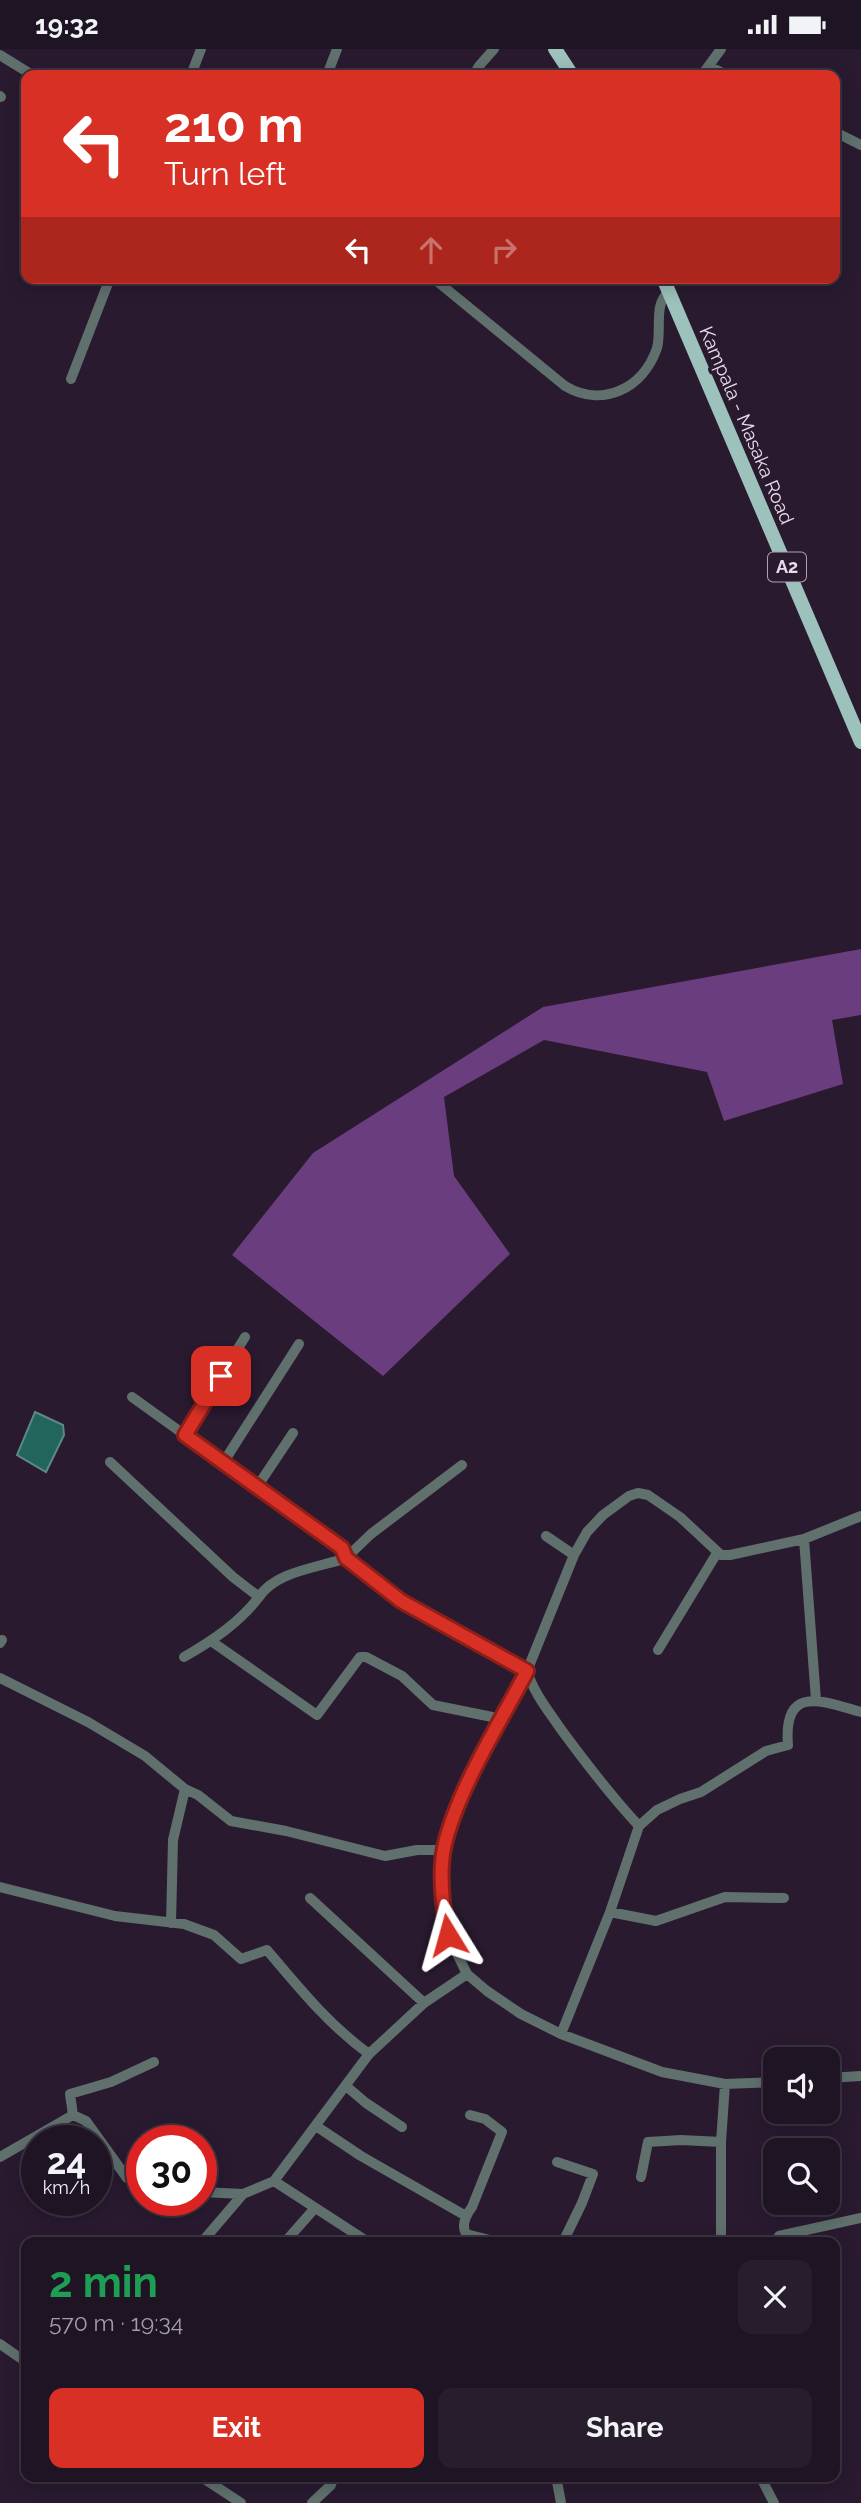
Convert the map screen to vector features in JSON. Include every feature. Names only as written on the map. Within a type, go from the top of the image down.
[{"type":"main road","points":[[555,49],[569,70]]},
{"type":"main road","name":"Kampala - Masaka Road","points":[[666,285],[861,742]]},
{"type":"street","points":[[193,70],[201,49]]},
{"type":"street","points":[[329,70],[337,49]]},
{"type":"street","points":[[477,70],[494,49]]},
{"type":"street","points":[[707,70],[721,49]]},
{"type":"street","points":[[0,55],[24,70]]},
{"type":"street","points":[[840,134],[861,145]]},
{"type":"street","points":[[71,379],[108,284]]},
{"type":"street","points":[[440,284],[565,386],[590,396],[618,392],[631,385],[642,372],[656,351],[660,332],[660,302],[666,285]]},
{"type":"street","points":[[185,1435],[245,1337]]},
{"type":"street","points":[[223,1463],[299,1344]]},
{"type":"street","points":[[132,1397],[342,1548],[346,1558],[401,1601],[527,1671],[533,1689],[573,1745],[619,1805],[639,1826]]},
{"type":"street","points":[[257,1487],[293,1433]]},
{"type":"street","points":[[110,1462],[240,1583],[259,1597]]},
{"type":"street","points":[[184,1657],[211,1641],[249,1610],[266,1587],[295,1573],[346,1558],[371,1534],[462,1465]]},
{"type":"street","points":[[763,2082],[725,2084],[662,2072],[561,2034],[521,2014],[487,1991],[467,1974],[448,1935],[444,1915],[444,1850],[468,1785],[527,1671],[573,1555],[587,1532],[603,1515],[629,1496],[638,1493],[648,1495],[680,1517],[717,1553],[730,1555],[804,1539],[861,1516]]},
{"type":"street","points":[[546,1536],[573,1555]]},
{"type":"street","points":[[804,1539],[816,1700]]},
{"type":"street","points":[[658,1650],[717,1553]]},
{"type":"street","points":[[211,1641],[317,1715],[360,1657],[366,1657],[402,1676],[433,1705],[502,1719]]},
{"type":"street","points":[[0,1678],[89,1722],[134,1749],[231,1821],[286,1831],[386,1856],[417,1850],[444,1850]]},
{"type":"street","points":[[561,2034],[610,1912],[639,1826],[657,1810],[680,1798],[701,1792],[766,1751],[788,1745],[788,1719],[798,1705],[816,1700],[861,1712]]},
{"type":"street","points":[[170,1923],[173,1840],[185,1789]]},
{"type":"street","points":[[0,1887],[115,1916],[184,1924],[214,1935],[241,1959],[267,1950],[326,2019],[369,2055]]},
{"type":"street","points":[[610,1912],[656,1921],[725,1897],[784,1898]]},
{"type":"street","points":[[310,1898],[424,2003]]},
{"type":"street","points":[[217,2193],[243,2194],[274,2181],[369,2055],[424,2003],[467,1974]]},
{"type":"street","points":[[73,2115],[70,2094],[111,2082],[154,2062]]},
{"type":"street","points":[[840,2077],[861,2076]]},
{"type":"street","points":[[721,2237],[721,2142],[725,2084]]},
{"type":"street","points":[[346,2086],[402,2127]]},
{"type":"street","points":[[0,2157],[73,2115]]},
{"type":"street","points":[[73,2115],[86,2121],[126,2177]]},
{"type":"street","points":[[470,2115],[485,2119],[502,2132],[472,2207],[466,2215],[463,2230],[466,2234],[478,2237]]},
{"type":"street","points":[[316,2126],[361,2156],[466,2215]]},
{"type":"street","points":[[641,2177],[648,2142],[721,2142]]},
{"type":"street","points":[[557,2162],[593,2174],[565,2237]]},
{"type":"street","points":[[274,2181],[360,2237]]},
{"type":"street","points":[[206,2237],[243,2194]]},
{"type":"street","points":[[289,2237],[315,2208]]},
{"type":"street","points":[[779,2237],[861,2217]]},
{"type":"street","points":[[0,2344],[21,2359]]},
{"type":"street","points":[[209,2482],[241,2503]]},
{"type":"street","points":[[312,2503],[332,2482]]},
{"type":"street","points":[[557,2482],[561,2503]]},
{"type":"street","points":[[763,2482],[774,2503]]},
{"type":"shaded area","points":[[861,949],[861,1015],[832,1020],[843,1084],[724,1121],[707,1072],[544,1040],[444,1097],[454,1176],[510,1254],[383,1376],[232,1255],[313,1153],[543,1007]]},
{"type":"shaded area","points":[[35,1412],[63,1425],[64,1435],[46,1472],[17,1455]]},
{"type":"route","points":[[221,1376],[185,1435],[342,1548],[346,1558],[401,1601],[527,1671],[468,1785],[455,1814],[444,1850],[442,1893],[448,1935]]}]
